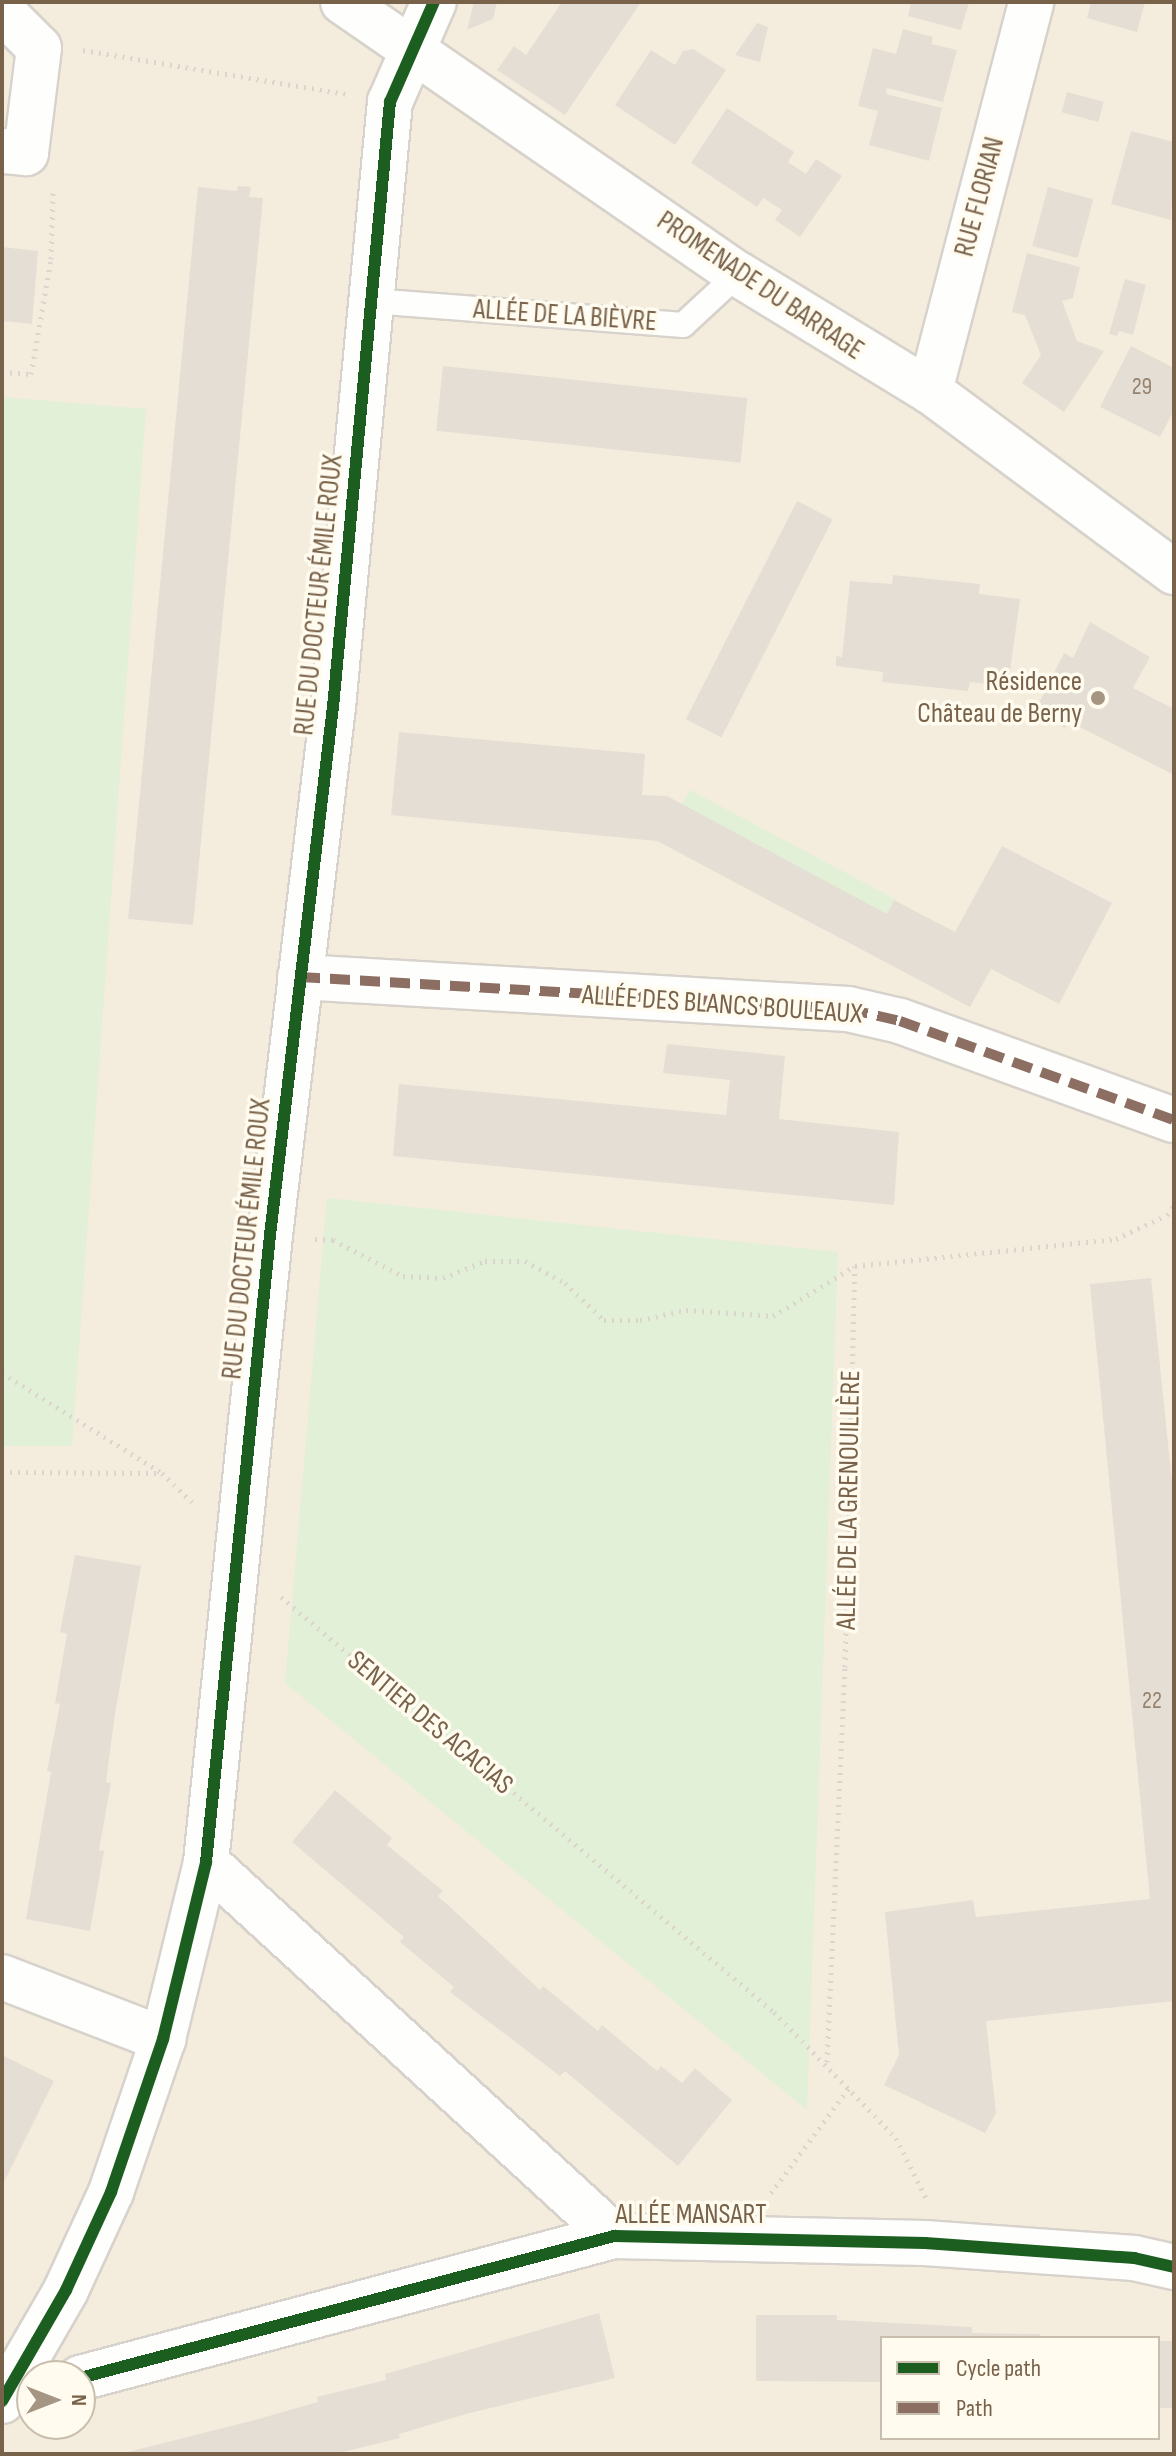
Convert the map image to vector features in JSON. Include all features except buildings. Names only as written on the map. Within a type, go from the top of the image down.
[{"type":"street","name":"PROMENADE DU BARRAGE","points":[[343,2],[738,274],[891,373],[930,391],[1174,572]]},
{"type":"street","name":"RUE DU DOCTEUR ÉMILE ROUX","points":[[13,2396],[111,2192],[163,2039],[206,1862],[240,1554],[270,1235],[333,707],[390,102],[434,2]]},
{"type":"street","name":"RUE FLORIAN","points":[[930,391],[1031,2]]},
{"type":"street","points":[[2,11],[39,48],[14,152]]},
{"type":"street","name":"ALLÉE DES BLANCS BOULEAUX","points":[[300,977],[848,1009],[900,1021],[1174,1120]]},
{"type":"street","name":"ALLÉE MANSART","points":[[206,1862],[614,2236]]},
{"type":"street","points":[[2,1977],[163,2039]]},
{"type":"street","name":"ALLÉE MANSART","points":[[96,2374],[614,2236],[925,2243],[1134,2258],[1174,2267]]},
{"type":"lane","name":"ALLÉE DE LA BIÈVRE","points":[[372,301],[683,325],[738,274]]},
{"type":"path","points":[[39,48],[113,51],[390,102]]},
{"type":"path","points":[[2,372],[31,374],[51,259],[54,165],[14,152]]},
{"type":"path","points":[[270,1235],[333,1240],[403,1276],[443,1278],[485,1261],[525,1261],[565,1283],[604,1320],[640,1320],[686,1310],[773,1316],[855,1266],[1116,1239],[1167,1215],[1174,1206]]},
{"type":"path","points":[[2,1472],[162,1473]]},
{"type":"path","points":[[736,2238],[849,2088]]},
{"type":"shaded area","points":[[2,2],[1174,2],[1174,2454],[2,2454]]},
{"type":"green space","points":[[2,397],[146,409],[72,1446],[2,1446]]},
{"type":"green space","points":[[690,790],[895,899],[887,914],[682,805]]},
{"type":"green space","points":[[327,1198],[838,1252],[807,2110],[285,1683]]},
{"type":"marked path","points":[[300,977],[848,1009],[900,1021],[1174,1120]]},
{"type":"cycle path","points":[[2,2401],[66,2290],[111,2192],[163,2039],[206,1862],[270,1235],[333,707],[390,102],[434,2]]},
{"type":"cycle path","points":[[96,2374],[614,2236],[925,2243],[1134,2258],[1174,2267]]},
{"type":"place","name":"Résidence Château de Berny","points":[[1098,698]]}]
